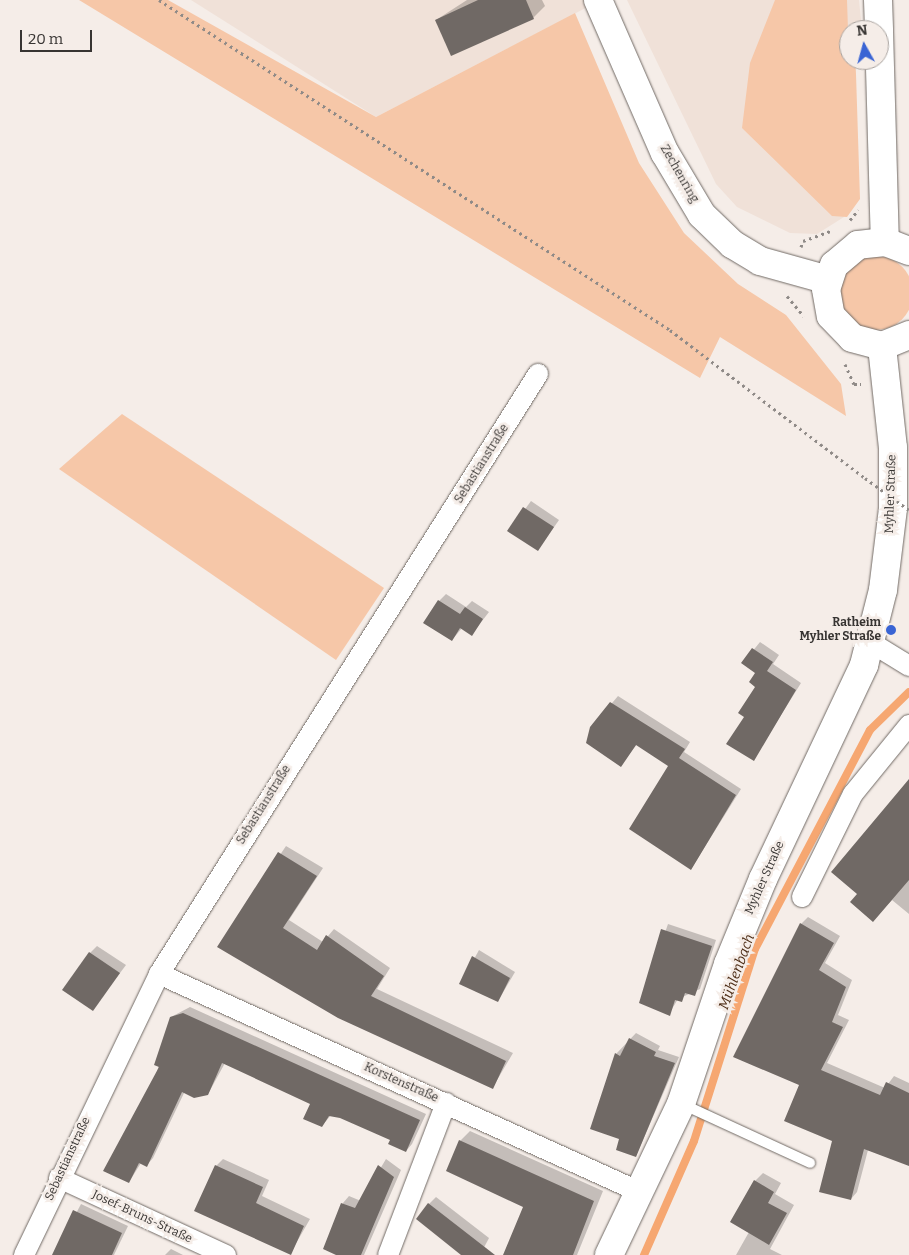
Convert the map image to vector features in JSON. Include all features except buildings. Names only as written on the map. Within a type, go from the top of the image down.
[{"type":"main road","name":"Zechenring","points":[[598,0],[665,153],[702,215],[732,244],[760,261],[828,280]]},
{"type":"main road","points":[[878,0],[879,20]]},
{"type":"main road","points":[[882,70],[897,247],[858,245],[845,254],[828,280],[828,307],[836,324],[857,341],[882,346],[909,335]]},
{"type":"main road","name":"Myhler Straße","points":[[609,1255],[689,1108],[732,956],[864,665],[883,590],[893,508],[893,448],[882,346]]},
{"type":"street","name":"Sebastianstraße","points":[[24,1255],[59,1178],[159,974],[538,374]]},
{"type":"street","points":[[870,642],[909,666]]},
{"type":"street","points":[[802,897],[852,794],[909,725]]},
{"type":"street","name":"Korstenstraße","points":[[159,974],[642,1193]]},
{"type":"street","points":[[388,1255],[446,1103]]},
{"type":"street","name":"Josef-Bruns-Straße","points":[[59,1178],[226,1255]]},
{"type":"lane","points":[[689,1108],[810,1163]]},
{"type":"path","points":[[159,0],[670,330],[909,510]]},
{"type":"shaded area","points":[[79,0],[168,0],[376,117],[575,13],[639,163],[684,233],[738,284],[786,315],[841,384],[846,416],[720,337],[700,378]]},
{"type":"shaded area","points":[[191,0],[601,0],[376,117]]},
{"type":"shaded area","points":[[627,0],[859,0],[861,20],[839,20],[839,70],[856,70],[856,197],[844,217],[817,234],[790,233],[737,207],[716,184]]},
{"type":"shaded area","points":[[775,0],[847,0],[848,20],[839,20],[839,70],[856,70],[860,199],[847,217],[832,216],[742,128],[750,63]]},
{"type":"shaded area","points":[[876,256],[890,259],[902,267],[910,279],[913,293],[910,307],[902,319],[890,327],[876,330],[862,327],[850,319],[842,307],[839,293],[842,279],[850,267],[862,259]]},
{"type":"shaded area","points":[[122,414],[384,588],[336,660],[59,469]]},
{"type":"waterway","name":"Mühlenbach","points":[[644,1255],[694,1141],[755,949],[870,730],[909,692]]},
{"type":"place","name":"Ratheim Myhler Straße","points":[[891,630]]}]
